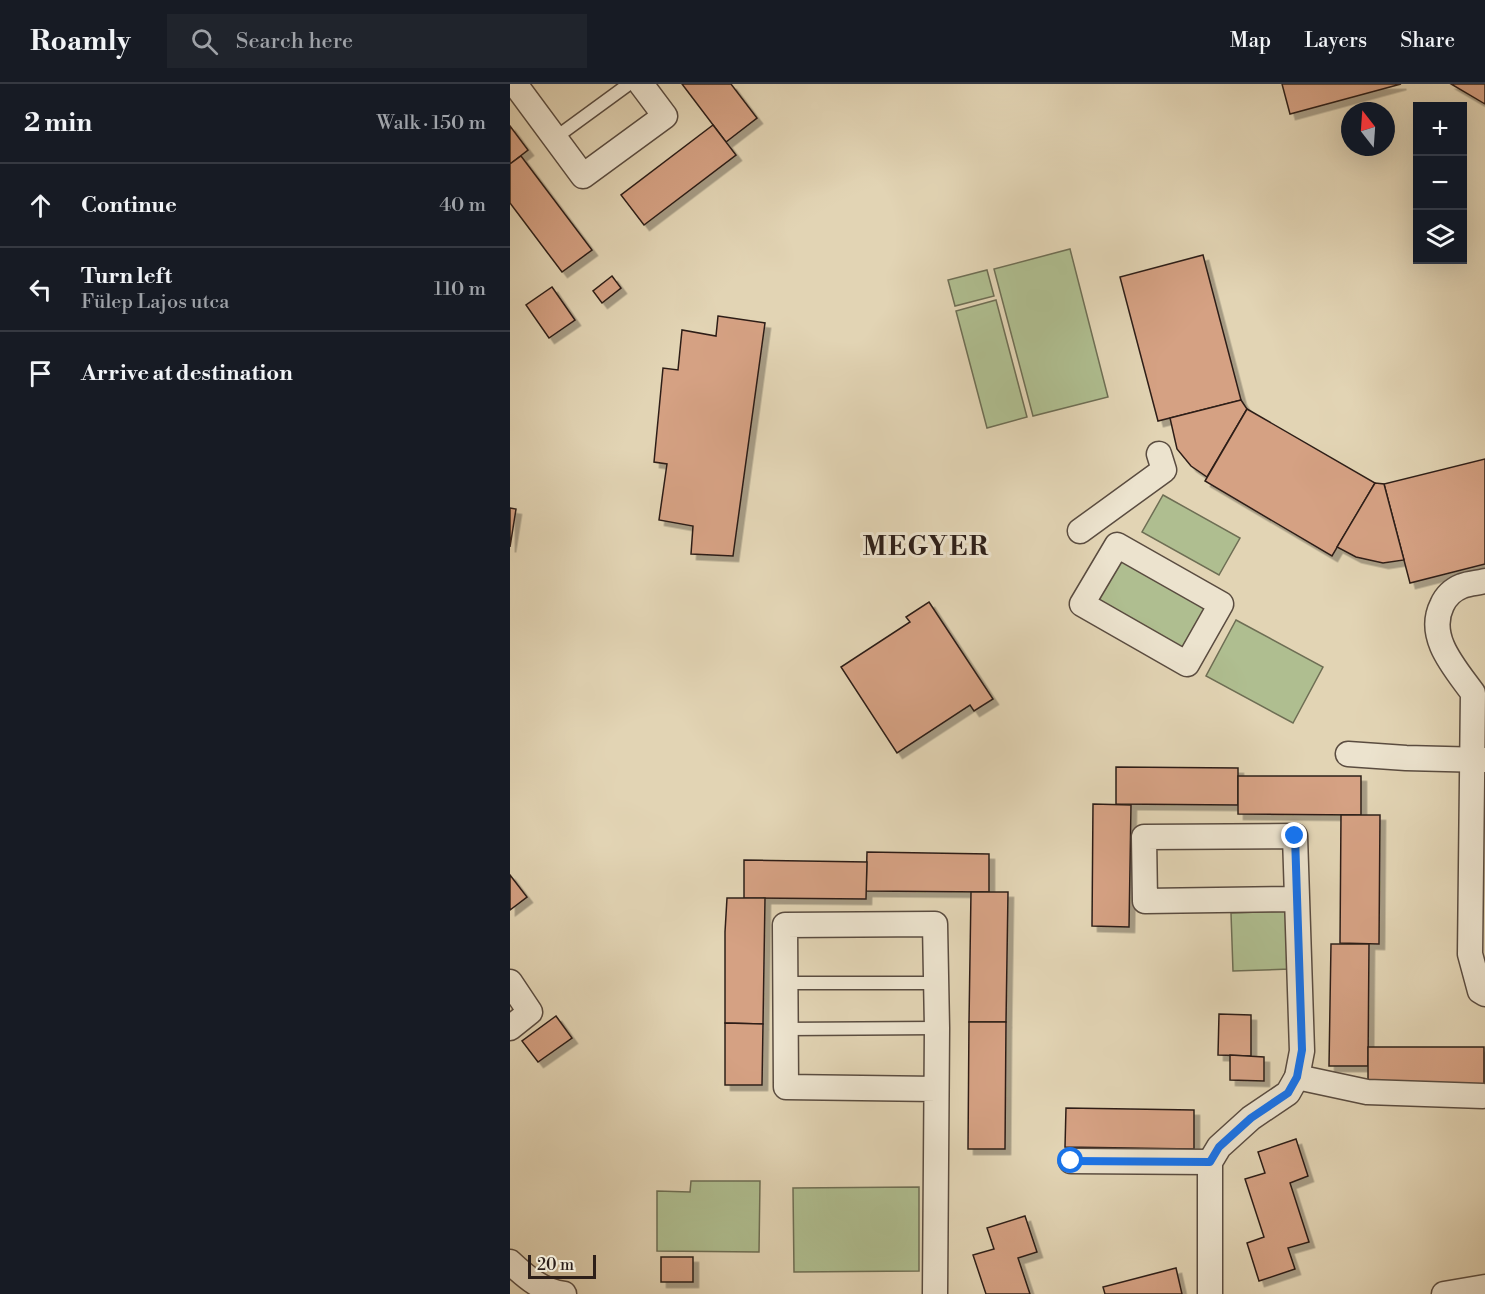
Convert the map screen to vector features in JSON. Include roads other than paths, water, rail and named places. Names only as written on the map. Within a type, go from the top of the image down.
[{"type":"street","points":[[515,84],[584,176],[665,116],[641,84]]},
{"type":"street","points":[[1080,531],[1164,470],[1159,454]]},
{"type":"street","points":[[1117,544],[1221,604],[1186,664],[1082,604],[1117,544]]},
{"type":"street","points":[[1485,581],[1462,586],[1446,596],[1436,616],[1441,642],[1449,660],[1479,690],[1470,954],[1480,991],[1485,994]]},
{"type":"street","points":[[1348,754],[1478,760]]},
{"type":"street","points":[[1210,1294],[1210,1162],[1219,1147],[1251,1118],[1288,1093],[1297,1077],[1302,1050],[1295,836],[1144,837],[1145,901],[1297,899]]},
{"type":"street","points":[[935,1294],[937,1028],[935,924],[785,926],[786,1087],[936,1089]]},
{"type":"street","points":[[510,982],[530,1012],[510,1028]]},
{"type":"street","points":[[1297,1077],[1367,1092],[1483,1096]]},
{"type":"street","points":[[1071,1161],[1210,1162]]},
{"type":"street","points":[[510,1262],[528,1280],[555,1293],[564,1294]]},
{"type":"street","points":[[1444,1294],[1485,1287]]},
{"type":"lane","points":[[555,138],[629,84]]},
{"type":"lane","points":[[785,983],[936,983]]},
{"type":"lane","points":[[785,1029],[937,1028]]},
{"type":"district","name":"MEGYER","points":[[926,546]]}]
